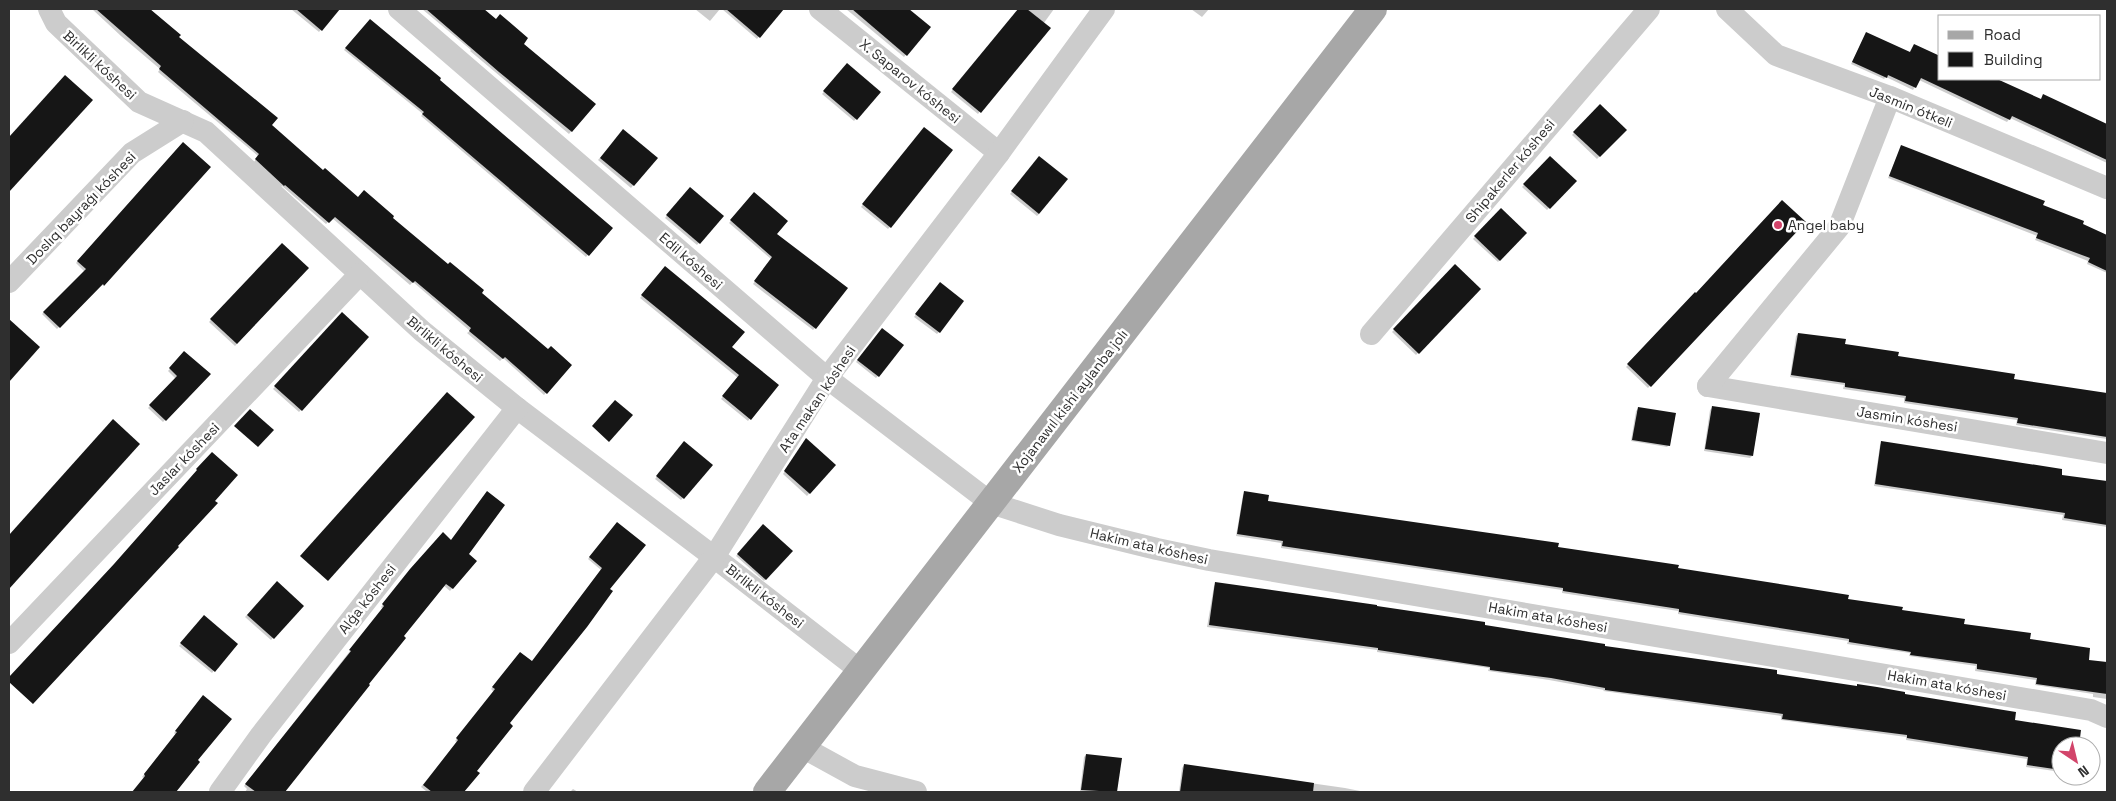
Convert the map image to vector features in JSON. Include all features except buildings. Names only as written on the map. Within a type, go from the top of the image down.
[{"type":"main road","name":"Xojanawıl kishi aylanba jolı","points":[[767,792],[1373,9]]},
{"type":"street","name":"Birlikli kóshesi","points":[[49,9],[56,23],[139,102],[206,132],[422,331],[517,408],[861,671]]},
{"type":"street","name":"Edil kóshesi","points":[[399,9],[827,378],[991,503]]},
{"type":"street","name":"X. Saparov kóshesi","points":[[820,9],[999,153]]},
{"type":"street","name":"Ata makan kóshesi","points":[[534,792],[714,557],[827,378],[999,153],[1104,9]]},
{"type":"street","name":"Shipakerler kóshesi","points":[[1371,334],[1649,9]]},
{"type":"street","name":"Jasmin ótkeli","points":[[1727,9],[1776,55],[1890,98],[2107,188]]},
{"type":"street","name":"Jasmin kóshesi","points":[[1890,98],[1838,228],[1708,386],[2107,452]]},
{"type":"street","name":"Doslıq bayraǵı kóshesi","points":[[9,282],[132,153],[182,121]]},
{"type":"street","name":"Jaslar kóshesi","points":[[9,643],[360,274]]},
{"type":"street","name":"Alǵa kóshesi","points":[[220,792],[261,734],[517,408]]},
{"type":"street","name":"Hakim ata kóshesi","points":[[991,503],[1059,525],[1183,554],[2090,710],[2107,717]]},
{"type":"street","points":[[802,747],[855,776],[916,792]]},
{"type":"place","name":"Angel baby","points":[[1778,225]]}]
